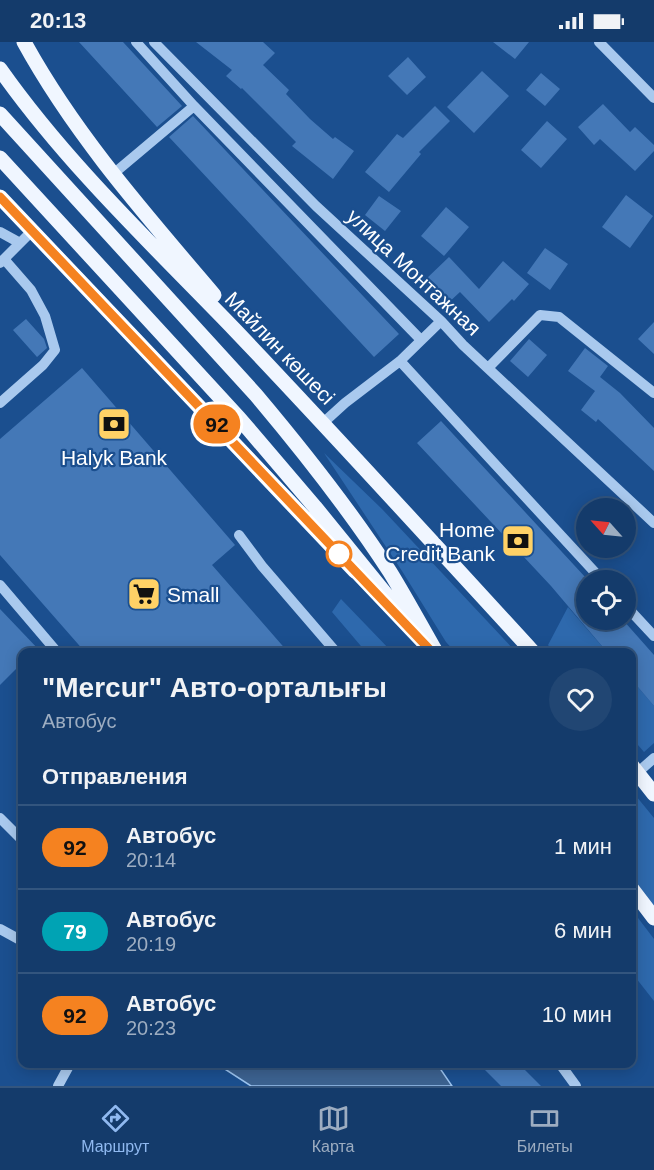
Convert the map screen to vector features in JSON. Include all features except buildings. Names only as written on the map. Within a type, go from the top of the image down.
[{"type":"main road","points":[[24,42],[57,96],[112,175],[323,423]]},
{"type":"main road","name":"Майлин көшесі","points":[[0,69],[72,160],[323,423],[529,648]]},
{"type":"main road","points":[[0,114],[256,395],[294,441],[339,498],[390,572],[432,648]]},
{"type":"main road","points":[[0,158],[239,418],[431,648]]},
{"type":"main road","points":[[0,197],[430,648]]},
{"type":"main road","points":[[636,772],[654,794]]},
{"type":"main road","points":[[636,894],[654,918]]},
{"type":"street","points":[[136,42],[194,106],[422,340]]},
{"type":"street","name":"улица Монтажная","points":[[154,42],[341,230],[441,321],[463,345],[654,523]]},
{"type":"street","points":[[599,42],[654,98]]},
{"type":"street","points":[[112,175],[194,106]]},
{"type":"street","points":[[213,125],[224,113]]},
{"type":"street","points":[[0,403],[43,365],[55,350],[45,316],[31,290],[2,261],[32,231]]},
{"type":"street","points":[[0,232],[20,243]]},
{"type":"street","points":[[489,367],[540,315],[559,317],[654,393]]},
{"type":"street","points":[[323,423],[400,361],[441,321]]},
{"type":"street","points":[[400,361],[593,570]]},
{"type":"street","points":[[238,535],[333,648]]},
{"type":"street","points":[[0,585],[54,648]]},
{"type":"street","points":[[636,617],[654,636]]},
{"type":"street","points":[[636,768],[654,758]]},
{"type":"street","points":[[0,818],[18,836]]},
{"type":"street","points":[[0,929],[18,939]]},
{"type":"street","points":[[58,1086],[68,1068]]},
{"type":"street","points":[[563,1068],[576,1086]]},
{"type":"shaded area","points":[[324,453],[382,509],[512,648],[451,648]]},
{"type":"shaded area","points":[[341,599],[388,648],[363,648],[332,612]]},
{"type":"shaded area","points":[[568,607],[576,616],[576,630],[588,630],[604,648],[551,648],[548,645]]},
{"type":"shaded area","points":[[636,685],[654,706],[654,743],[644,752],[636,743]]},
{"type":"shaded area","points":[[636,796],[654,818],[654,908],[636,884]]},
{"type":"shaded area","points":[[636,915],[654,939],[654,1001],[636,978]]},
{"type":"shaded area","points":[[223,1068],[440,1068],[452,1086],[251,1086]]},
{"type":"bus line","name":"92","points":[[0,197],[428,648]]},
{"type":"place","name":"Halyk Bank","points":[[114,424]]},
{"type":"place","name":"Home Credit Bank","points":[[518,541]]},
{"type":"place","name":"Small","points":[[144,594]]}]
